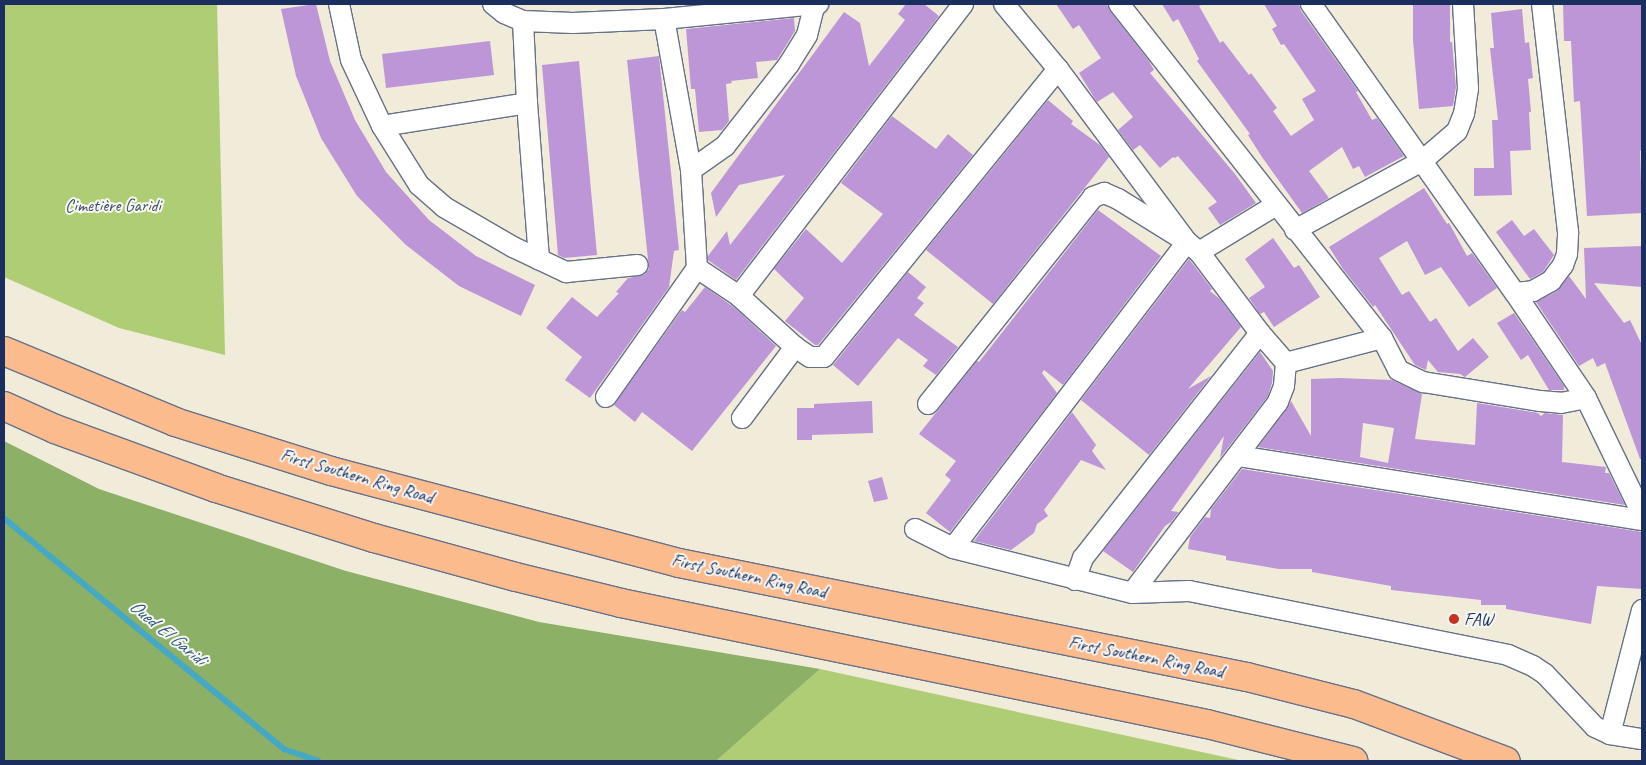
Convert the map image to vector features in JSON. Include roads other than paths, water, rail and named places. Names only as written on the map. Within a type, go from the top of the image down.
[{"type":"highway","name":"First Southern Ring Road","points":[[4,351],[175,422],[331,471],[679,563],[1247,677],[1354,704],[1506,761]]},
{"type":"highway","points":[[4,406],[55,429],[216,488],[374,538],[516,578],[621,603],[1207,724],[1353,761]]},
{"type":"street","points":[[339,4],[351,60],[382,126],[419,185],[444,208],[539,260],[566,272],[638,265]]},
{"type":"street","points":[[493,4],[504,13],[523,21],[573,23],[664,18],[816,4],[807,35],[789,64],[725,146],[690,170]]},
{"type":"street","points":[[739,296],[963,4]]},
{"type":"street","points":[[1004,4],[1058,69],[1193,247],[1260,333],[1286,363],[1284,386],[1278,402],[1132,593]]},
{"type":"street","points":[[1119,4],[1295,230],[1382,338],[1398,370],[1423,382],[1554,402],[1586,398]]},
{"type":"street","points":[[1311,4],[1515,293],[1586,398],[1642,514]]},
{"type":"street","points":[[1295,230],[1422,161],[1457,132],[1464,114],[1468,88],[1463,4]]},
{"type":"street","points":[[1515,293],[1533,291],[1551,281],[1563,265],[1567,254],[1568,232],[1542,4]]},
{"type":"street","points":[[606,397],[697,268],[690,170],[664,18]]},
{"type":"street","points":[[523,21],[539,260]]},
{"type":"street","points":[[697,268],[739,296],[794,347],[810,357],[824,357],[1058,69]]},
{"type":"street","points":[[382,126],[527,103]]},
{"type":"street","points":[[928,404],[1093,197],[1104,193],[1118,199],[1193,247]]},
{"type":"street","points":[[953,548],[1193,247],[1276,205]]},
{"type":"street","points":[[1075,580],[1082,558],[1260,333]]},
{"type":"street","points":[[1286,363],[1382,338]]},
{"type":"street","points":[[742,418],[794,347]]},
{"type":"street","points":[[1238,456],[1642,520]]},
{"type":"street","points":[[915,529],[953,548],[1132,593],[1189,591],[1508,655],[1533,666],[1545,674],[1589,722],[1610,734],[1642,739]]},
{"type":"street","points":[[1610,734],[1642,610]]},
{"type":"waterway","name":"Oued El Garidi","points":[[4,518],[284,749],[318,761]]},
{"type":"place","name":"FAW","points":[[1454,619]]},
{"type":"park label","name":"Cimetière Garidi","points":[[113,205]]}]
